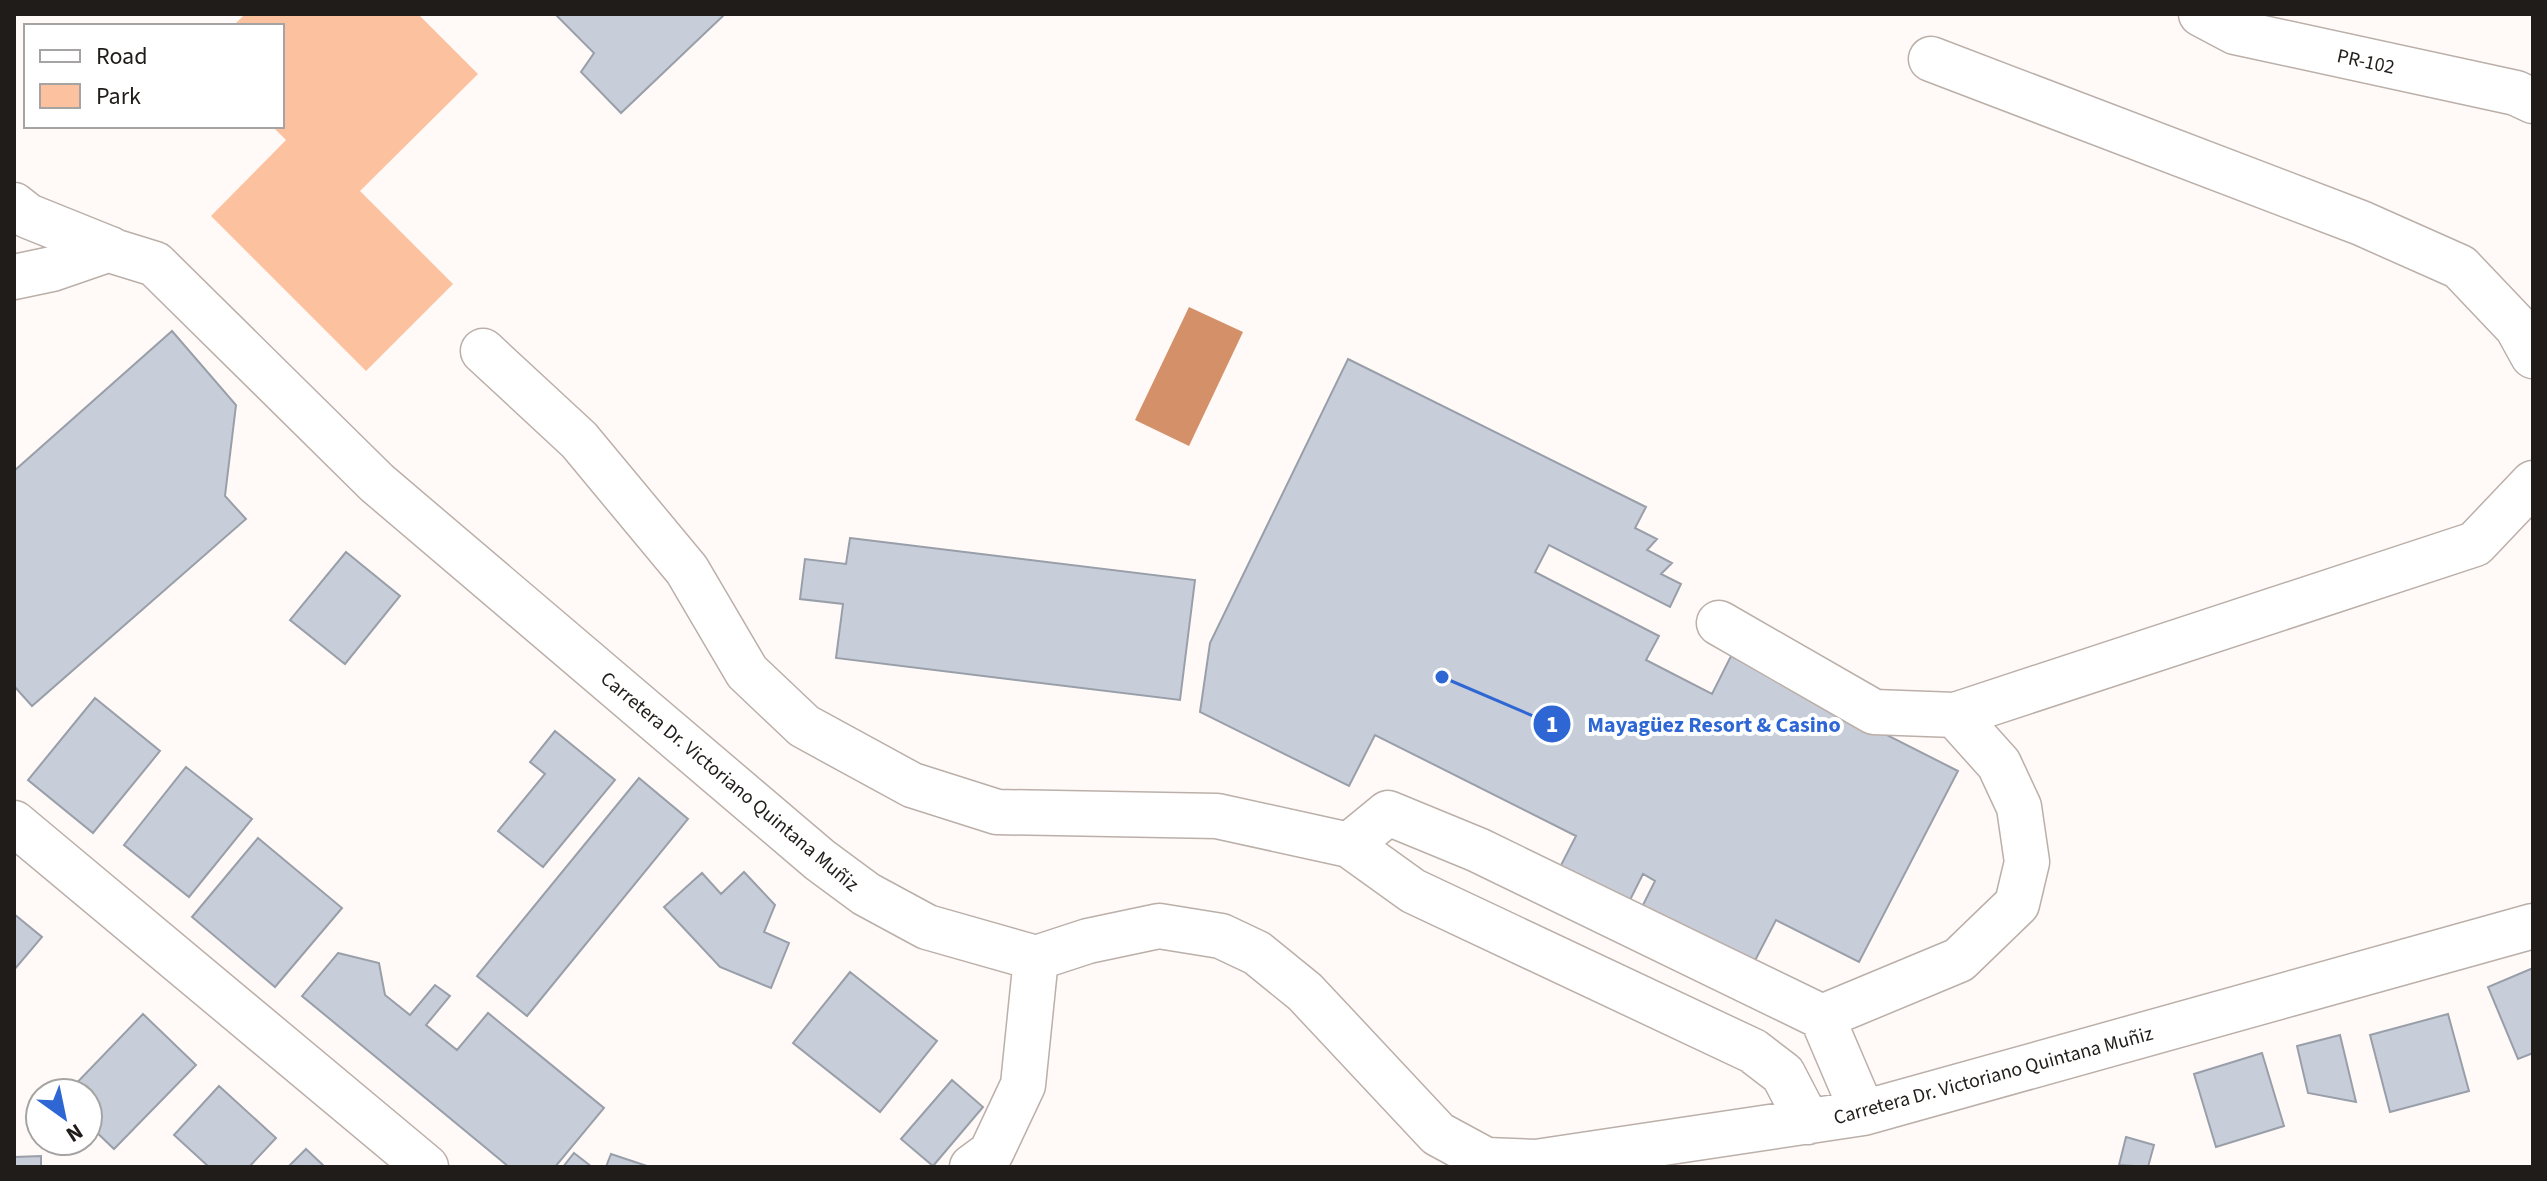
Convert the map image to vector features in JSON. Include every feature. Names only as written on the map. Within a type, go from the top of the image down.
[{"type":"street","name":"PR-102","points":[[2201,14],[2235,32],[2516,93],[2533,101]]},
{"type":"street","points":[[1931,59],[2361,223],[2460,267],[2517,327],[2533,356]]},
{"type":"street","points":[[14,205],[28,216],[110,249]]},
{"type":"street","name":"Carretera Dr. Victoriano Quintana Muñiz","points":[[14,223],[155,264],[377,483],[820,860],[866,894],[927,927],[1036,958],[1088,941],[1159,926],[1221,936],[1257,953],[1305,992],[1438,1134],[1486,1160],[1536,1162],[1863,1113],[2533,926]]},
{"type":"street","points":[[14,277],[52,269],[110,249]]},
{"type":"street","points":[[483,351],[579,440],[687,570],[747,672],[804,726],[912,785],[997,812],[1217,816],[1349,845],[1413,891],[1753,1051],[1783,1074],[1808,1122]]},
{"type":"street","points":[[1719,623],[1874,712],[1955,715],[2475,544],[2533,483]]},
{"type":"street","points":[[1822,1017],[1959,960],[2017,904],[2027,862],[2019,807],[1999,764],[1955,715]]},
{"type":"street","points":[[1349,845],[1388,813],[1478,850],[1822,1017],[1863,1113]]},
{"type":"street","points":[[14,823],[426,1167]]},
{"type":"street","points":[[1561,960],[1588,903]]},
{"type":"street","points":[[972,1167],[991,1153],[1023,1085],[1036,958]]},
{"type":"street","points":[[1737,1043],[1761,988]]},
{"type":"green space","points":[[245,14],[418,14],[478,74],[360,191],[453,284],[366,371],[211,216],[286,140],[274,128],[284,128],[284,24],[235,24]]},
{"type":"shaded area","points":[[1189,307],[1243,332],[1189,446],[1135,420]]},
{"type":"building","points":[[555,14],[725,14],[621,113],[581,72],[594,53]]},
{"type":"building","points":[[172,331],[236,405],[225,496],[246,519],[32,706],[14,686],[14,471]]},
{"type":"building","points":[[1348,359],[1646,507],[1635,528],[1657,539],[1647,550],[1672,563],[1661,574],[1681,584],[1670,607],[1549,545],[1535,572],[1659,636],[1646,660],[1712,694],[1731,656],[1958,771],[1859,962],[1776,920],[1745,980],[1634,923],[1655,881],[1643,874],[1627,906],[1558,871],[1576,836],[1375,735],[1349,786],[1200,712],[1210,643]]},
{"type":"building","points":[[850,538],[1195,580],[1180,700],[836,658],[843,604],[800,599],[805,559],[846,564]]},
{"type":"building","points":[[346,552],[400,596],[345,664],[290,620]]},
{"type":"building","points":[[95,698],[160,751],[93,833],[28,780]]},
{"type":"building","points":[[555,731],[615,780],[543,867],[498,831],[545,774],[530,762]]},
{"type":"building","points":[[186,767],[252,819],[189,897],[124,845]]},
{"type":"building","points":[[639,778],[688,819],[527,1016],[477,976]]},
{"type":"building","points":[[258,838],[342,908],[275,987],[192,917]]},
{"type":"building","points":[[744,872],[775,905],[764,932],[789,943],[771,988],[720,967],[664,907],[702,873],[721,894]]},
{"type":"building","points":[[14,914],[42,937],[14,970]]},
{"type":"building","points":[[338,953],[379,963],[385,995],[410,1015],[435,985],[450,996],[426,1025],[457,1050],[488,1013],[604,1108],[555,1167],[509,1167],[302,996]]},
{"type":"building","points":[[2533,968],[2533,1053],[2518,1059],[2488,987]]},
{"type":"building","points":[[850,972],[937,1041],[880,1112],[793,1043]]},
{"type":"building","points":[[143,1014],[196,1065],[114,1149],[104,1139],[104,1077],[82,1077]]},
{"type":"building","points":[[2448,1014],[2469,1091],[2390,1112],[2370,1035]]},
{"type":"building","points":[[2340,1035],[2356,1102],[2308,1093],[2297,1046]]},
{"type":"building","points":[[2262,1053],[2284,1126],[2216,1147],[2194,1074]]},
{"type":"building","points":[[952,1080],[983,1107],[933,1166],[901,1139]]},
{"type":"building","points":[[219,1086],[276,1138],[249,1167],[209,1167],[174,1135]]},
{"type":"building","points":[[2126,1137],[2154,1145],[2148,1167],[2119,1165]]},
{"type":"building","points":[[306,1149],[325,1167],[288,1167]]},
{"type":"building","points":[[574,1153],[592,1167],[563,1167]]},
{"type":"building","points":[[611,1154],[650,1167],[606,1167]]},
{"type":"building","points":[[14,1157],[41,1157],[41,1167],[14,1167]]},
{"type":"place","name":"Mayagüez Resort & Casino","points":[[1442,677]]}]
